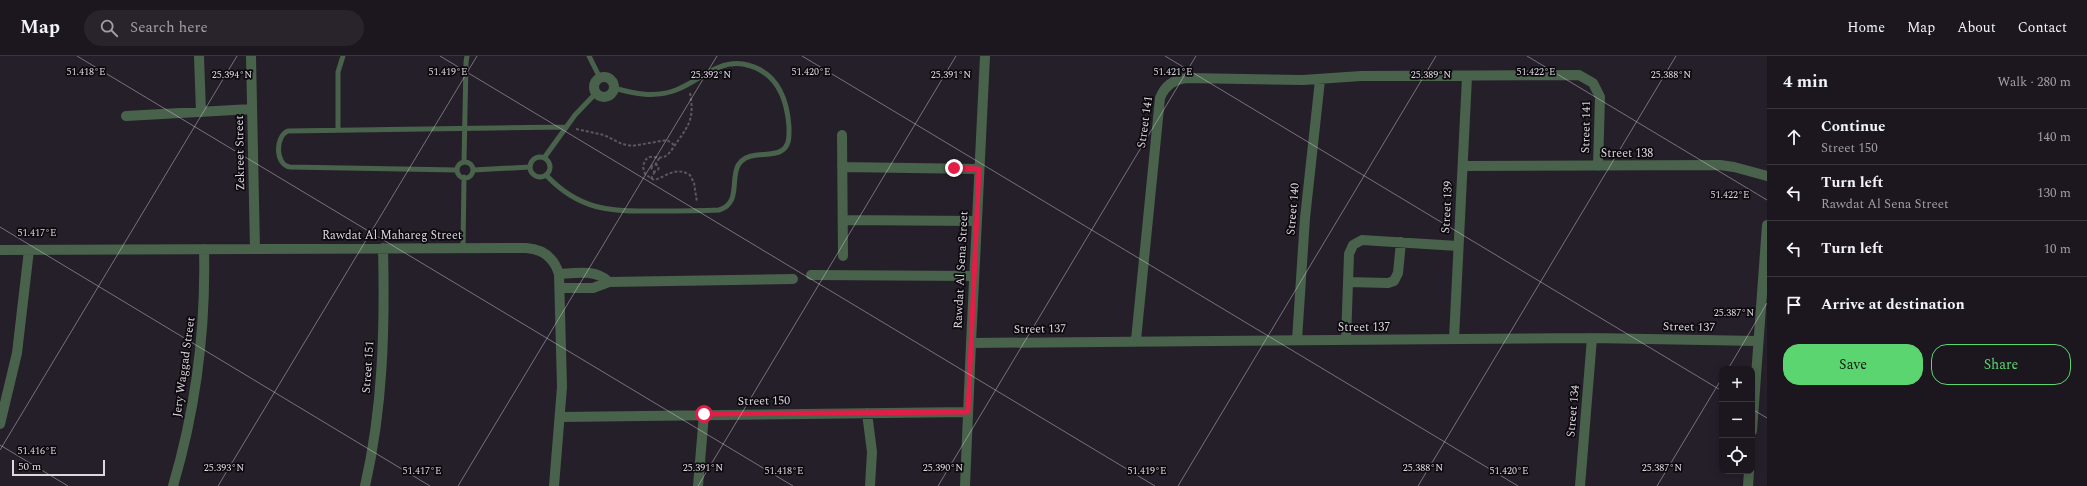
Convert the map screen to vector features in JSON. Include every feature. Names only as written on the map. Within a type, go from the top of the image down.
[{"type":"street","points":[[199,56],[201,112]]},
{"type":"street","name":"Zekreet Street","points":[[251,56],[255,249]]},
{"type":"street","name":"Rawdat Al Sena Street","points":[[966,486],[976,221],[986,56]]},
{"type":"street","name":"Street 141","points":[[1136,340],[1160,98],[1165,87],[1175,80],[1188,78],[1320,80],[1361,76],[1467,77],[1570,74],[1586,78],[1597,90],[1600,97],[1598,166]]},
{"type":"street","name":"Street 139","points":[[1454,339],[1467,77]]},
{"type":"street","points":[[600,78],[608,78],[611,80],[614,88],[613,92],[606,97],[602,97],[596,93],[594,84],[600,78]]},
{"type":"street","name":"Street 140","points":[[1297,340],[1305,218],[1320,80]]},
{"type":"street","points":[[126,116],[252,109]]},
{"type":"street","points":[[842,135],[843,256]]},
{"type":"street","name":"Street 138","points":[[1462,166],[1720,165],[1734,166],[1767,176]]},
{"type":"street","points":[[842,167],[979,169]]},
{"type":"street","points":[[843,220],[976,221]]},
{"type":"street","points":[[1754,402],[1758,341],[1766,265],[1767,224]]},
{"type":"street","points":[[1346,340],[1350,249],[1358,241],[1458,246]]},
{"type":"street","points":[[1348,282],[1388,283],[1394,281],[1398,273],[1400,242]]},
{"type":"street","name":"Rawdat Al Mahareg Street","points":[[0,250],[383,248],[526,248],[539,250],[554,262],[559,274],[560,288],[563,353],[561,417],[554,486]]},
{"type":"street","name":"Street 151","points":[[365,486],[372,454],[380,390],[384,317],[383,248]]},
{"type":"street","name":"Jery Waggad Street","points":[[173,486],[190,423],[201,352],[204,316],[204,249]]},
{"type":"street","points":[[0,424],[17,353],[29,250]]},
{"type":"street","points":[[559,274],[592,273],[602,276],[609,282]]},
{"type":"street","points":[[811,275],[974,276]]},
{"type":"street","points":[[560,288],[593,288],[609,282],[793,279]]},
{"type":"street","name":"Street 137","points":[[971,343],[1136,340],[1592,338],[1758,341]]},
{"type":"street","name":"Street 134","points":[[1580,486],[1592,338]]},
{"type":"street","name":"Street 150","points":[[561,417],[704,414],[968,412]]},
{"type":"street","points":[[867,413],[872,452],[870,486]]},
{"type":"street","points":[[698,486],[704,414]]},
{"type":"street","points":[[1748,486],[1749,474]]},
{"type":"lane","points":[[338,130],[338,72],[343,56]]},
{"type":"lane","points":[[464,162],[467,56]]},
{"type":"lane","points":[[589,56],[600,78]]},
{"type":"lane","points":[[530,167],[534,174],[538,176],[546,175],[570,196],[600,208],[621,211],[719,210],[729,206],[734,196],[736,168],[744,158],[751,155],[776,153],[785,148],[789,137],[788,115],[784,98],[769,76],[751,66],[741,64],[720,67],[675,90],[655,94],[636,94],[614,88]]},
{"type":"lane","points":[[544,158],[566,127],[596,93]]},
{"type":"lane","points":[[457,170],[290,167],[282,164],[280,158],[280,139],[286,132],[465,127],[566,127]]},
{"type":"lane","points":[[530,167],[531,163],[537,157],[544,158],[550,164],[550,168],[546,175]]},
{"type":"lane","points":[[457,170],[461,163],[464,162]]},
{"type":"lane","points":[[464,162],[470,164],[473,170]]},
{"type":"lane","points":[[473,170],[530,167]]},
{"type":"lane","points":[[457,170],[464,178],[463,248]]},
{"type":"lane","points":[[464,178],[470,176],[473,170]]},
{"type":"path","points":[[651,179],[643,171],[644,163],[650,156],[660,157],[667,155],[687,128],[692,118],[693,108],[689,84]]},
{"type":"path","points":[[566,127],[604,135],[626,145],[639,146],[667,140],[673,144],[673,147]]},
{"type":"path","points":[[655,171],[651,168],[660,157]]},
{"type":"path","points":[[651,179],[658,167],[655,165]]},
{"type":"path","points":[[651,179],[659,178],[670,172],[682,172],[690,175],[694,183],[698,211]]},
{"type":"route","points":[[704,414],[968,412],[979,169],[954,168]]}]
